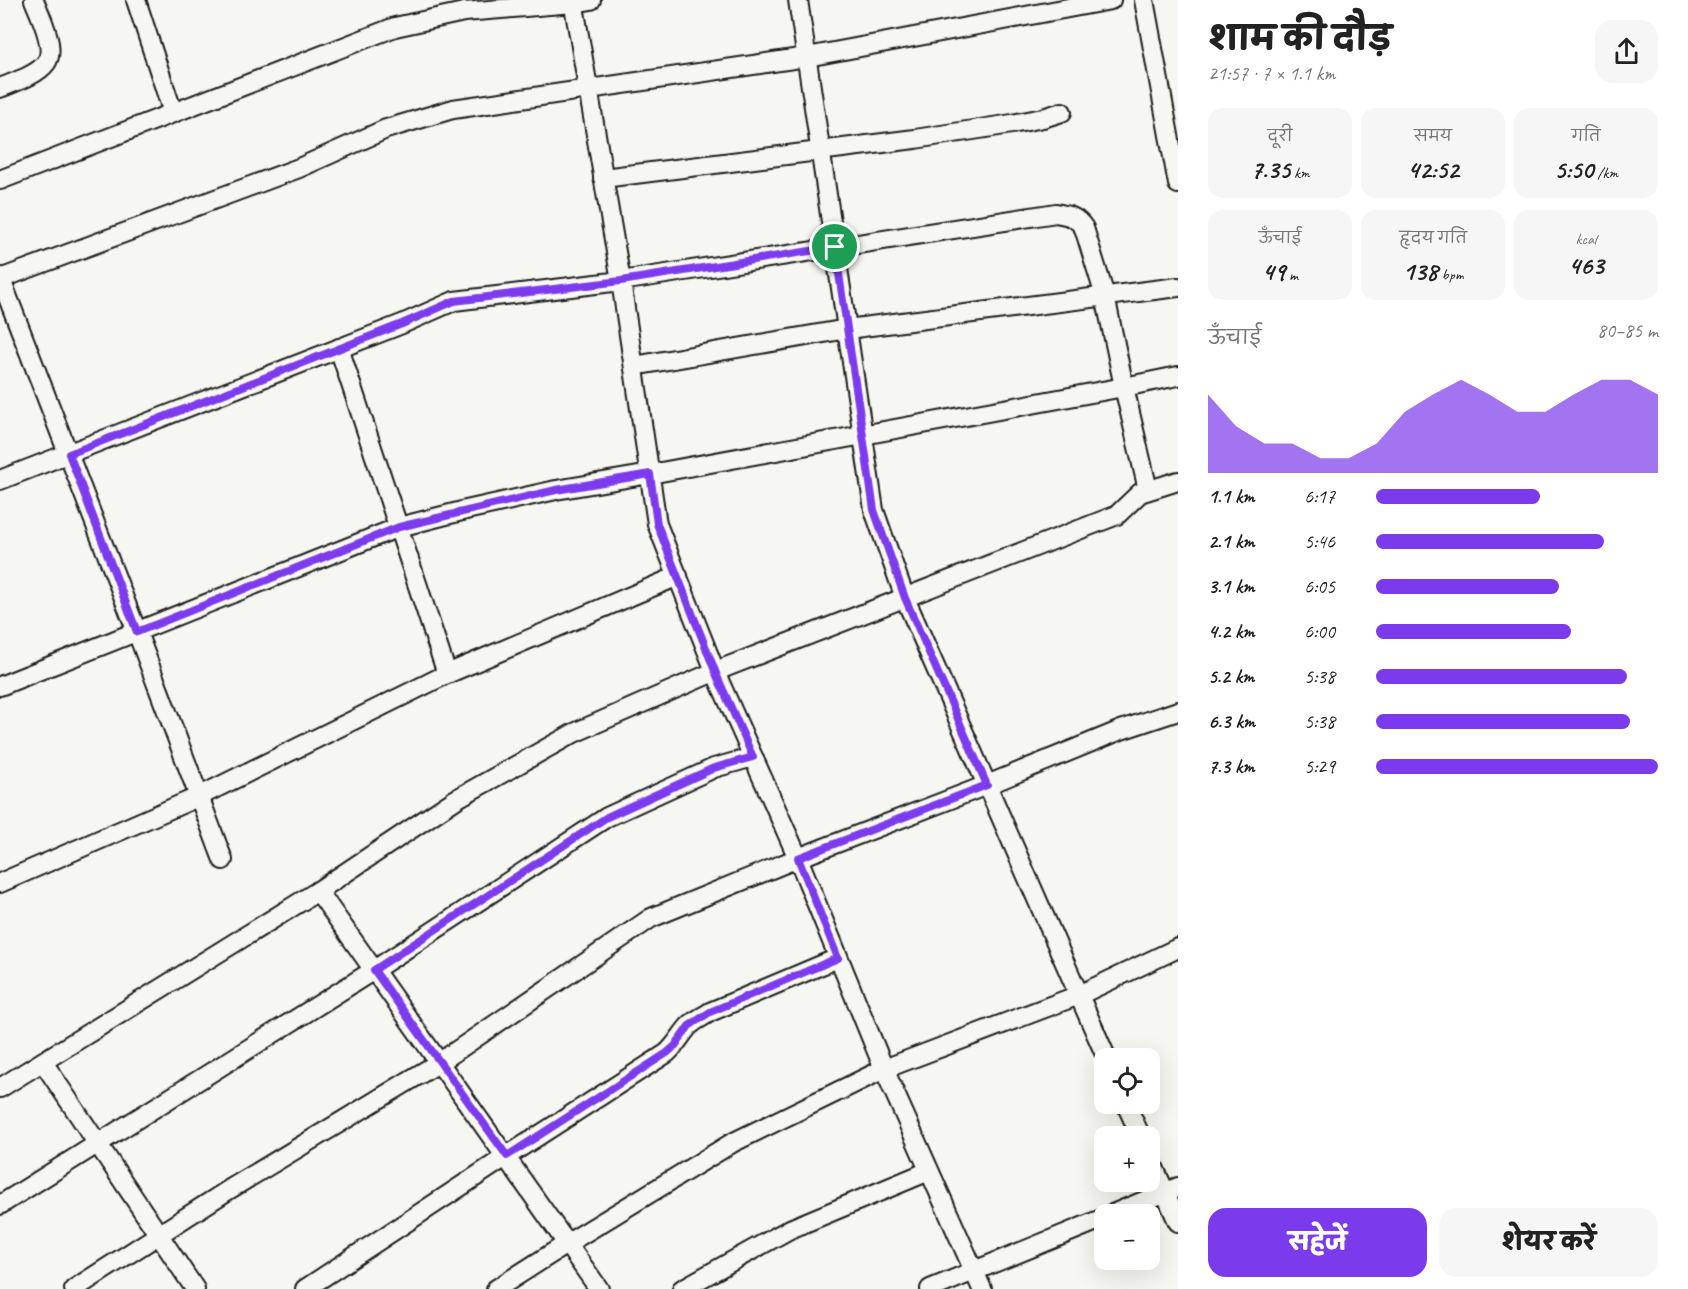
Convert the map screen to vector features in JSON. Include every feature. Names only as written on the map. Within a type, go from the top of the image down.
[{"type":"street","points":[[0,88],[34,73],[47,63],[50,53],[47,35],[34,0]]},
{"type":"street","points":[[136,0],[173,113]]},
{"type":"street","points":[[798,0],[874,510],[905,598],[1102,1048]]},
{"type":"street","points":[[223,860],[0,278],[299,168],[386,129],[453,109],[807,57],[1112,0]]},
{"type":"street","points":[[1144,0],[1176,159],[1178,184]]},
{"type":"street","points":[[0,180],[395,27],[464,12],[579,1],[589,89],[621,281],[657,524],[716,671],[798,858],[884,1069],[981,1289]]},
{"type":"street","points":[[603,178],[915,139],[1001,126],[1062,112]]},
{"type":"street","points":[[0,480],[402,324],[454,301],[621,281],[1056,213],[1079,220],[1084,228],[1105,296],[1148,490]]},
{"type":"street","points":[[634,366],[847,330],[1178,287]]},
{"type":"street","points":[[339,348],[447,674]]},
{"type":"street","points":[[0,686],[399,527],[556,490],[1178,376]]},
{"type":"street","points":[[0,1089],[318,891],[456,799],[574,732],[716,671],[1117,515],[1133,499],[1148,490],[1178,482]]},
{"type":"street","points":[[0,883],[200,796],[447,674],[678,576]]},
{"type":"street","points":[[74,1289],[230,1189],[440,1062],[651,918],[1121,730],[1178,711]]},
{"type":"street","points":[[0,1205],[374,970],[607,817],[714,768],[753,757]]},
{"type":"street","points":[[318,891],[599,1289]]},
{"type":"street","points":[[496,1289],[732,1143],[884,1069],[1079,995],[1178,948]]},
{"type":"street","points":[[305,1289],[667,1053],[689,1026],[702,1017],[838,958]]},
{"type":"street","points":[[43,1062],[195,1289]]},
{"type":"street","points":[[682,1289],[790,1229],[929,1171]]},
{"type":"street","points":[[1160,1172],[1172,1190],[1178,1222]]},
{"type":"street","points":[[1137,1204],[1172,1190]]},
{"type":"street","points":[[930,1289],[1094,1222]]},
{"type":"route","points":[[835,247],[874,510],[905,598],[987,785],[798,858],[838,958],[710,1012],[689,1026],[667,1053],[507,1156],[374,970],[607,817],[714,768],[753,757],[717,676],[657,524],[650,474],[556,490],[399,527],[137,632],[69,454],[402,324],[454,301],[621,281],[835,247]]}]
